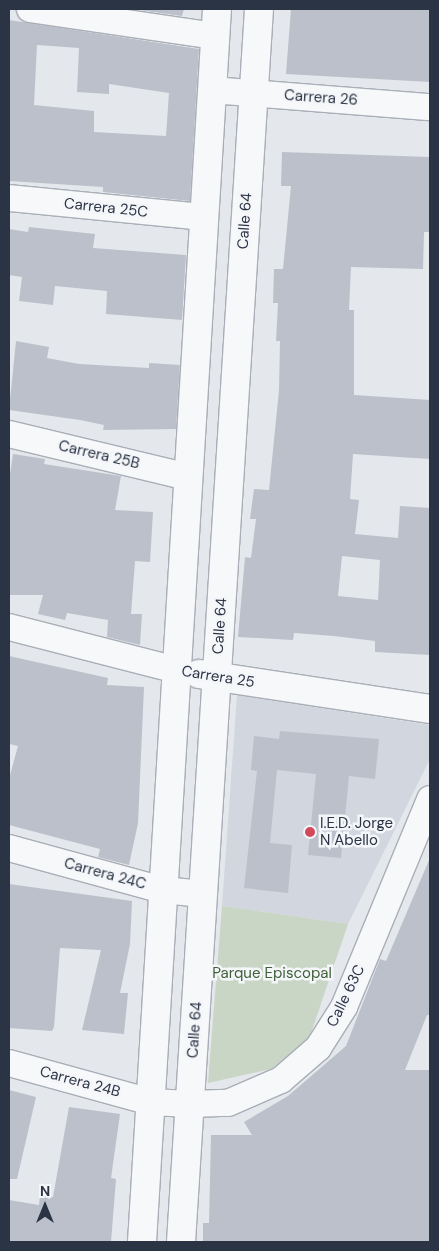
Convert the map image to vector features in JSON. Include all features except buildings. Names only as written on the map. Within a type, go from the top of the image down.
[{"type":"street","points":[[30,9],[215,36]]},
{"type":"street","points":[[142,1242],[216,9]]},
{"type":"street","name":"Calle 64","points":[[181,1242],[259,9]]},
{"type":"street","name":"Carrera 26","points":[[212,90],[430,106]]},
{"type":"street","name":"Carrera 25C","points":[[9,198],[204,218]]},
{"type":"street","points":[[192,411],[233,415]]},
{"type":"street","name":"Carrera 25B","points":[[9,434],[188,476]]},
{"type":"street","name":"Carrera 25","points":[[9,627],[176,670],[217,678],[430,709]]},
{"type":"street","name":"Calle 63C","points":[[150,1102],[228,1103],[281,1080],[318,1048],[344,1007],[430,799]]},
{"type":"street","name":"Carrera 24C","points":[[9,848],[163,890],[203,894]]},
{"type":"street","name":"Carrera 24B","points":[[9,1063],[150,1102]]},
{"type":"shaded area","name":"I.E.D. Jorge N Abello","points":[[237,695],[430,725],[430,759],[348,924],[222,906]]},
{"type":"green space","name":"Parque Episcopal","points":[[222,906],[348,924],[309,1039],[271,1069],[208,1083]]},
{"type":"place","name":"I.E.D. Jorge N Abello","points":[[310,832]]}]
